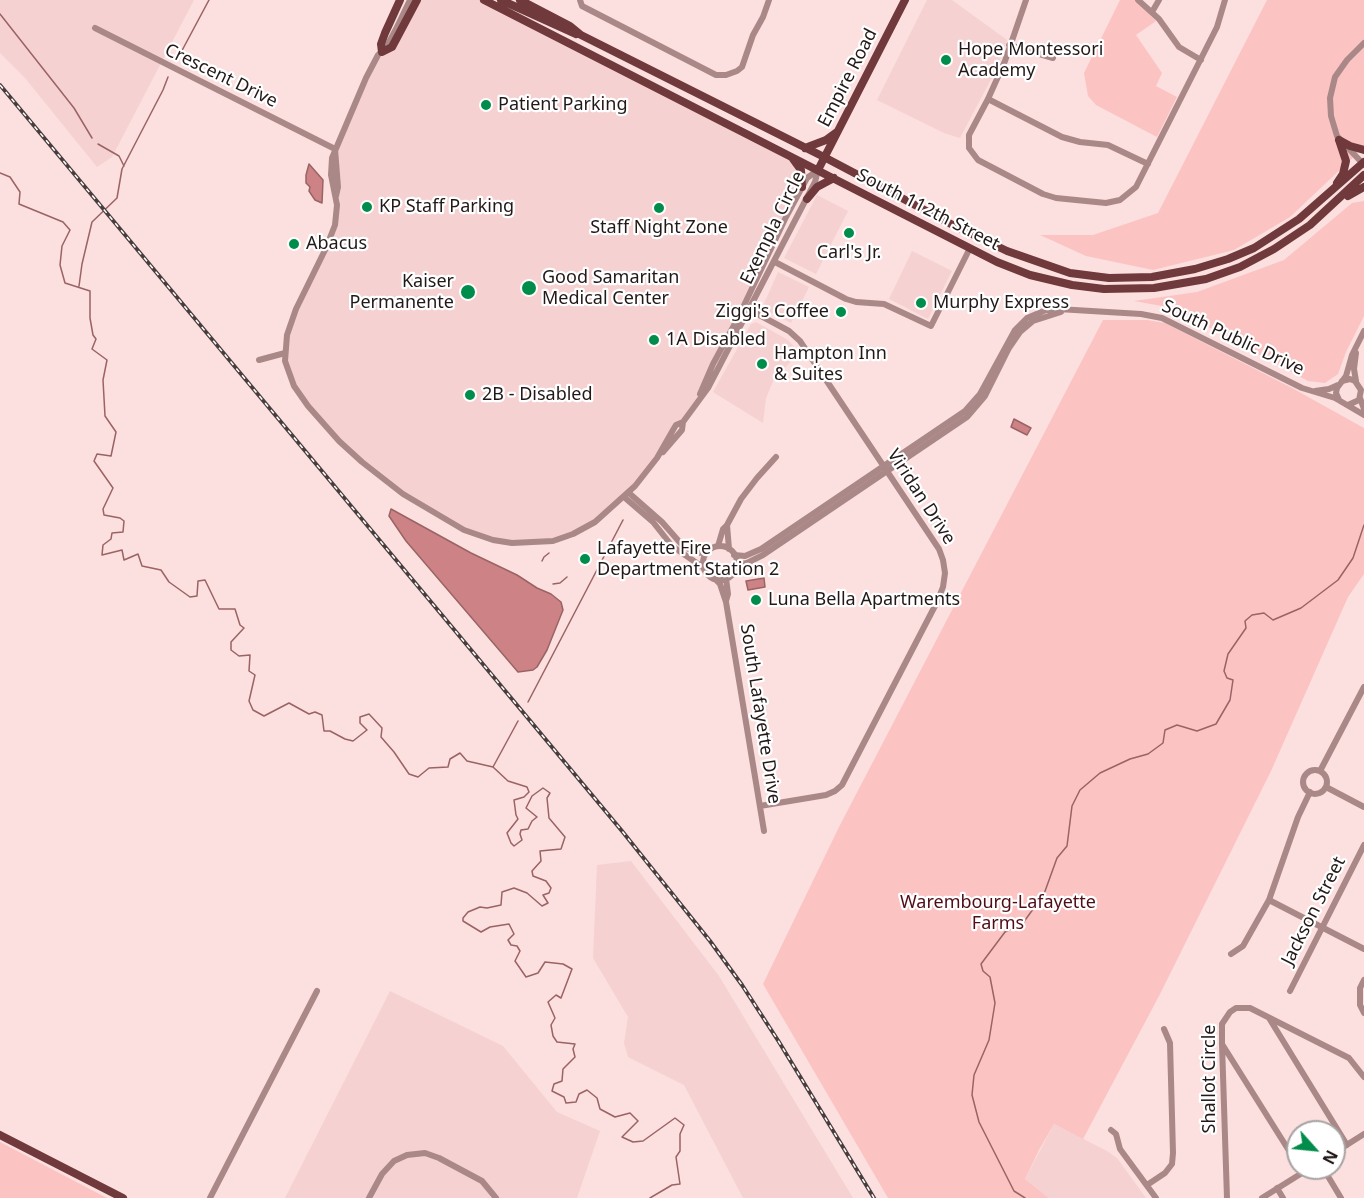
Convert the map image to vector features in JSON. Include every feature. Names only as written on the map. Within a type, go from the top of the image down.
[{"type":"main road","points":[[400,0],[381,44],[382,52],[392,47],[417,0]]},
{"type":"main road","name":"South 112th Street","points":[[484,0],[970,248],[1016,270],[1072,285],[1120,289],[1154,288],[1206,279],[1240,267],[1294,237],[1325,213],[1364,175]]},
{"type":"main road","points":[[501,0],[581,35]]},
{"type":"main road","name":"South 112th Street","points":[[520,0],[570,26],[581,35],[1007,251],[1070,273],[1139,278],[1174,274],[1228,259],[1254,248],[1281,232],[1311,210],[1363,164]]},
{"type":"main road","name":"Empire Road","points":[[818,170],[905,0]]},
{"type":"main road","points":[[805,148],[826,140],[838,131]]},
{"type":"main road","points":[[1339,140],[1364,150]]},
{"type":"main road","points":[[1332,191],[1342,174],[1346,161],[1339,140]]},
{"type":"main road","points":[[790,156],[801,171],[802,187]]},
{"type":"main road","points":[[807,199],[817,187],[834,178]]},
{"type":"main road","points":[[1325,213],[1364,187]]},
{"type":"main road","points":[[0,1135],[123,1198]]},
{"type":"street","points":[[335,149],[366,78],[396,29],[410,0]]},
{"type":"street","points":[[580,0],[582,6],[716,75],[726,75],[742,67],[769,0]]},
{"type":"street","points":[[1026,0],[988,99],[969,135],[969,148],[978,160],[1043,194],[1065,200],[1106,203],[1116,201],[1136,187],[1217,27],[1225,0]]},
{"type":"street","points":[[1138,0],[1152,12],[1179,47],[1201,60]]},
{"type":"street","points":[[1152,12],[1159,0]]},
{"type":"street","name":"Crescent Drive","points":[[95,28],[335,149]]},
{"type":"street","points":[[1363,164],[1339,140],[1331,116],[1330,98],[1335,77],[1347,60],[1364,43]]},
{"type":"street","points":[[1010,45],[1053,58]]},
{"type":"street","points":[[988,99],[1062,137],[1080,142],[1108,145],[1148,164]]},
{"type":"street","name":"Exempla Circle","points":[[335,149],[338,187],[332,236],[296,309],[287,335],[285,352],[288,372],[294,386],[308,406],[339,441],[403,494],[464,530],[503,542],[524,544],[553,541],[573,534],[595,522],[626,495],[657,458],[672,430],[683,422],[708,388],[807,199],[818,170]]},
{"type":"street","name":"Exempla Circle","points":[[698,399],[765,257],[807,178],[818,170]]},
{"type":"street","points":[[775,262],[846,299],[884,304],[931,326],[970,248]]},
{"type":"street","name":"Viridan Drive","points":[[750,310],[798,338],[939,549],[943,560],[943,587],[842,785],[826,795],[760,806]]},
{"type":"street","name":"South Public Drive","points":[[736,565],[747,563],[763,555],[960,416],[972,405],[985,385],[1007,341],[1021,323],[1046,310],[1141,314],[1162,318],[1302,388],[1314,391]]},
{"type":"street","points":[[1339,400],[1336,393],[1347,373],[1352,355],[1364,330]]},
{"type":"street","points":[[1359,341],[1354,365],[1364,409]]},
{"type":"street","points":[[259,360],[285,352]]},
{"type":"street","points":[[1314,391],[1329,389],[1350,379],[1356,381]]},
{"type":"street","points":[[1314,391],[1339,400],[1364,415]]},
{"type":"street","points":[[1348,405],[1360,398]]},
{"type":"street","points":[[718,546],[723,529],[741,499],[776,457]]},
{"type":"street","name":"South Public Drive","points":[[734,555],[745,556],[755,553],[885,469]]},
{"type":"street","points":[[626,495],[662,522],[683,546],[697,553],[707,552],[718,546],[729,549],[734,555],[736,565],[733,573],[726,578],[715,579],[708,575],[704,568],[672,546],[653,522],[626,495]]},
{"type":"street","points":[[727,525],[729,549]]},
{"type":"street","points":[[704,568],[707,552]]},
{"type":"street","name":"South Lafayette Drive","points":[[726,578],[728,594],[726,602]]},
{"type":"street","name":"South Lafayette Drive","points":[[715,579],[720,584],[726,602],[764,831]]},
{"type":"street","points":[[1320,771],[1364,687]]},
{"type":"street","points":[[1311,771],[1320,771],[1327,778],[1326,787],[1320,792],[1310,792],[1304,785],[1306,775],[1311,771]]},
{"type":"street","points":[[1326,787],[1364,807]]},
{"type":"street","points":[[1231,954],[1243,946],[1269,900],[1298,817],[1310,792]]},
{"type":"street","name":"Jackson Street","points":[[1290,991],[1364,845]]},
{"type":"street","points":[[1269,900],[1364,949]]},
{"type":"street","points":[[1364,980],[1360,988],[1360,1005],[1364,1013]]},
{"type":"street","points":[[210,1198],[317,991]]},
{"type":"street","name":"Shallot Circle","points":[[1227,1198],[1222,1044],[1222,1024],[1225,1017],[1236,1008],[1250,1008],[1349,1058],[1364,1077]]},
{"type":"street","points":[[1268,1017],[1347,1145],[1363,1136]]},
{"type":"street","points":[[1147,1185],[1165,1173],[1172,1164],[1170,1043],[1164,1029]]},
{"type":"street","points":[[1222,1044],[1286,1147]]},
{"type":"street","points":[[1111,1130],[1116,1134],[1120,1149],[1156,1198]]},
{"type":"street","points":[[369,1198],[382,1174],[394,1161],[407,1155],[425,1153],[482,1181],[496,1198]]},
{"type":"street","points":[[1262,1198],[1287,1180]]},
{"type":"street","points":[[1330,1180],[1341,1198]]},
{"type":"street","points":[[1277,1188],[1283,1198]]},
{"type":"shaded area","points":[[0,0],[194,0],[112,157],[97,167],[25,78],[0,53]]},
{"type":"shaded area","name":"Good Samaritan Medical Center","points":[[410,0],[485,0],[790,156],[801,170],[802,187],[698,399],[683,422],[676,425],[657,458],[609,511],[564,538],[503,542],[449,523],[362,462],[308,406],[288,372],[287,335],[326,248],[336,216],[332,186],[335,149]]},
{"type":"shaded area","points":[[927,0],[952,0],[1007,40],[997,68],[960,138],[944,133],[877,100]]},
{"type":"shaded area","points":[[309,164],[323,180],[322,203],[315,200],[306,183]]},
{"type":"shaded area","points":[[817,195],[848,211],[816,274],[784,258]]},
{"type":"shaded area","points":[[912,251],[952,271],[928,319],[889,299]]},
{"type":"shaded area","points":[[778,272],[809,287],[791,323],[762,308]]},
{"type":"shaded area","points":[[756,322],[788,340],[800,353],[775,377],[766,398],[763,423],[713,392],[751,324]]},
{"type":"shaded area","points":[[1014,419],[1031,428],[1027,435],[1011,427]]},
{"type":"shaded area","points":[[391,509],[471,553],[517,575],[561,602],[563,610],[547,650],[537,667],[533,670],[518,672],[406,541],[389,516]]},
{"type":"shaded area","points":[[764,578],[765,587],[748,590],[746,581]]},
{"type":"shaded area","points":[[631,861],[719,976],[853,1198],[743,1198],[684,1085],[628,1057],[624,1043],[628,1017],[593,958],[597,865]]},
{"type":"shaded area","points":[[390,991],[503,1046],[557,1112],[600,1131],[577,1198],[285,1198]]},
{"type":"shaded area","points":[[1054,1124],[1117,1158],[1146,1198],[1049,1198],[1025,1179]]},
{"type":"green space","points":[[1120,0],[1134,0],[1156,21],[1136,35],[1162,73],[1156,86],[1177,97],[1157,137],[1096,105],[1088,96],[1084,73]]},
{"type":"green space","points":[[1267,0],[1364,0],[1364,147],[1290,217],[1234,250],[1153,270],[1086,256],[1040,235],[1093,235],[1158,213]]},
{"type":"green space","points":[[1364,201],[1364,316],[1338,374],[1325,383],[1308,381],[1173,308],[1134,301],[1197,292],[1284,260],[1352,203]]},
{"type":"green space","name":"Warembourg-Lafayette Farms","points":[[1103,320],[1147,320],[1165,323],[1364,428],[1364,574],[1348,597],[1271,771],[1159,996],[1083,1139],[1054,1124],[1039,1150],[1025,1179],[1049,1198],[888,1198],[763,984],[839,827]]},
{"type":"green space","points":[[0,1142],[107,1198],[0,1198]]},
{"type":"waterway","points":[[178,58],[209,0]]},
{"type":"waterway","points":[[0,14],[74,108],[92,138]]},
{"type":"waterway","points":[[79,286],[92,222],[117,198],[122,169],[168,77]]},
{"type":"waterway","points":[[98,144],[119,156],[124,166]]},
{"type":"waterway","points":[[0,173],[10,177],[20,192],[19,204],[63,222],[70,230],[62,246],[60,265],[65,283],[90,291],[90,318],[96,339],[92,349],[107,360],[103,380],[105,416],[116,432],[111,456],[97,454],[94,461],[113,488],[103,509],[104,515],[124,521],[123,532],[112,533],[111,539],[103,545],[102,555],[122,550],[124,560],[138,554],[142,566],[161,570],[169,582],[190,597],[197,596],[198,581],[205,580],[219,609],[235,609],[240,625],[244,628],[231,642],[231,650],[239,656],[250,655],[249,671],[255,675],[249,701],[253,710],[264,716],[289,703],[309,714],[315,712],[322,715],[324,731],[330,731],[353,741],[367,730],[360,723],[360,717],[369,714],[382,728],[381,737],[409,774],[418,777],[429,768],[448,767],[450,759],[460,753],[467,761],[493,767],[508,781],[527,787],[529,792],[524,797],[514,800],[518,819],[507,833],[514,846],[522,840],[521,830],[528,829],[537,817],[526,808],[532,796],[543,788],[550,793],[547,798],[549,818],[565,837],[561,849],[540,851],[541,861],[532,871],[533,876],[546,881],[551,888],[549,893],[543,895],[548,903],[542,906],[527,893],[514,888],[502,892],[501,905],[480,907],[468,912],[463,921],[481,932],[490,927],[509,924],[514,934],[508,940],[520,951],[515,961],[526,977],[538,973],[545,962],[563,964],[572,969],[561,998],[556,995],[548,1002],[555,1018],[551,1025],[553,1036],[557,1042],[575,1044],[573,1049],[575,1057],[563,1069],[562,1081],[554,1084],[552,1091],[564,1097],[566,1103],[576,1102],[579,1094],[587,1090],[597,1098],[600,1109],[615,1117],[630,1113],[638,1121],[622,1137],[633,1142],[643,1141],[675,1118],[684,1125],[680,1134],[680,1151],[676,1157],[680,1184],[672,1185],[650,1198]]},
{"type":"waterway","points":[[528,702],[623,520]]},
{"type":"waterway","points":[[1025,1198],[1014,1191],[979,1122],[972,1095],[974,1075],[989,1040],[995,1003],[990,977],[983,971],[981,964],[1005,932],[1023,923],[1044,894],[1057,858],[1067,846],[1072,806],[1080,790],[1100,773],[1130,759],[1148,754],[1163,743],[1165,730],[1177,725],[1197,731],[1216,724],[1230,700],[1233,680],[1227,678],[1224,671],[1228,654],[1246,628],[1245,621],[1252,615],[1264,613],[1273,620],[1301,608],[1338,580],[1353,558],[1364,525]]},
{"type":"waterway","points":[[542,561],[549,553]]},
{"type":"waterway","points":[[553,584],[560,583],[567,577]]},
{"type":"waterway","points":[[493,767],[518,721]]},
{"type":"railway","points":[[0,85],[622,831],[710,941],[779,1042],[874,1198]]},
{"type":"place","name":"Hope Montessori Academy","points":[[946,60]]},
{"type":"place","name":"Patient Parking","points":[[486,105]]},
{"type":"place","name":"KP Staff Parking","points":[[367,207]]},
{"type":"place","name":"Staff Night Zone","points":[[659,208]]},
{"type":"place","name":"Carl's Jr.","points":[[849,233]]},
{"type":"place","name":"Abacus","points":[[294,244]]},
{"type":"place","name":"Good Samaritan Medical Center","points":[[529,288]]},
{"type":"place","name":"Kaiser Permanente","points":[[468,292]]},
{"type":"place","name":"Murphy Express","points":[[921,303]]},
{"type":"place","name":"Ziggi's Coffee","points":[[841,312]]},
{"type":"place","name":"1A Disabled","points":[[654,340]]},
{"type":"place","name":"Hampton Inn & Suites","points":[[762,364]]},
{"type":"place","name":"2B - Disabled","points":[[470,395]]},
{"type":"place","name":"Lafayette Fire Department Station 2","points":[[585,559]]},
{"type":"place","name":"Luna Bella Apartments","points":[[756,600]]}]
